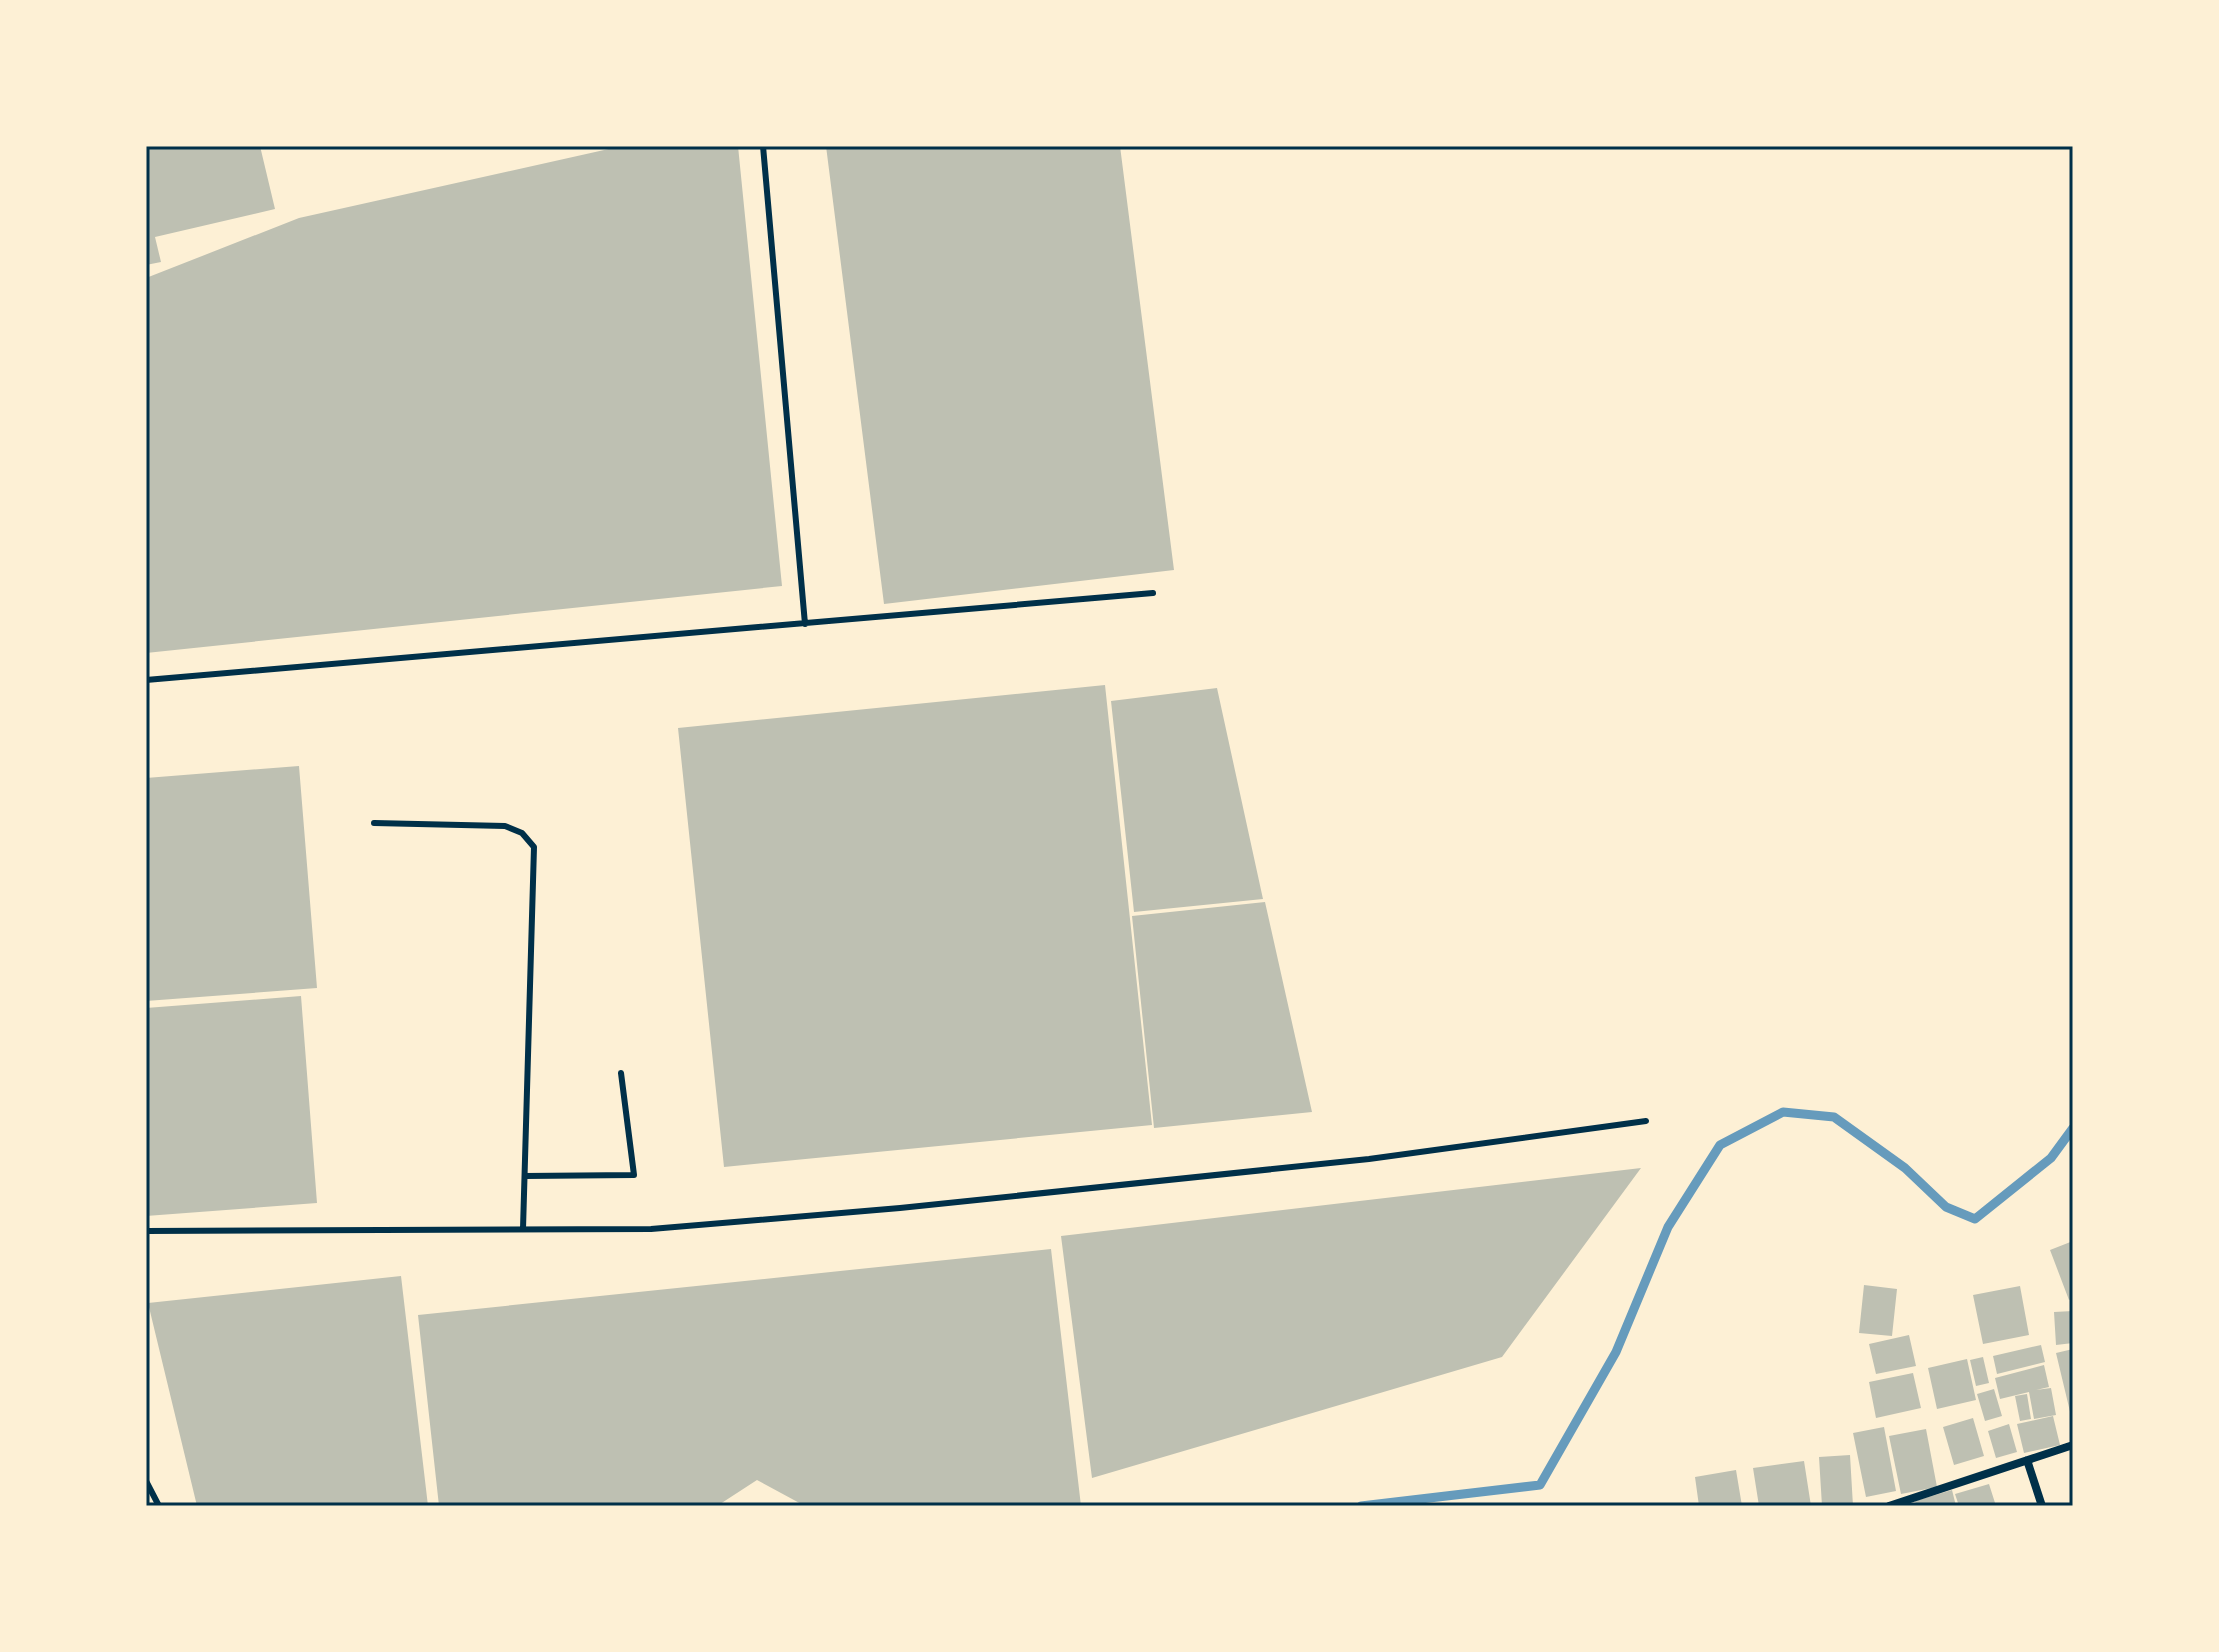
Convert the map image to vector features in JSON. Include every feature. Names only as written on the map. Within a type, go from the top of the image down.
[{"type":"street","points":[[1889,1506],[2073,1445]]},
{"type":"street","points":[[2027,1460],[2042,1506]]},
{"type":"lane","points":[[763,146],[805,624]]},
{"type":"lane","points":[[146,680],[1153,593]]},
{"type":"lane","points":[[374,823],[505,826],[522,833],[534,847],[523,1229]]},
{"type":"lane","points":[[525,1176],[634,1175],[621,1073]]},
{"type":"lane","points":[[146,1231],[651,1229],[915,1206],[1369,1159],[1646,1121]]},
{"type":"lane","points":[[146,1481],[159,1506]]},
{"type":"building","points":[[146,146],[260,146],[275,209],[155,237],[161,262],[146,265]]},
{"type":"building","points":[[622,146],[738,146],[782,586],[146,653],[146,278],[299,218]]},
{"type":"building","points":[[826,146],[1120,146],[1174,570],[884,604]]},
{"type":"building","points":[[1105,685],[1152,1125],[724,1167],[678,728]]},
{"type":"building","points":[[1217,688],[1263,899],[1134,912],[1111,701]]},
{"type":"building","points":[[299,766],[317,988],[146,1001],[146,778]]},
{"type":"building","points":[[1265,902],[1312,1112],[1154,1128],[1132,916]]},
{"type":"building","points":[[301,996],[317,1203],[146,1216],[146,1008]]},
{"type":"building","points":[[1641,1168],[1502,1357],[1092,1478],[1061,1236]]},
{"type":"building","points":[[2073,1241],[2073,1298],[2069,1300],[2050,1250]]},
{"type":"building","points":[[1051,1249],[1081,1506],[805,1506],[757,1480],[717,1506],[439,1506],[418,1315]]},
{"type":"building","points":[[401,1276],[428,1506],[197,1506],[148,1303]]},
{"type":"building","points":[[1864,1285],[1897,1289],[1892,1336],[1859,1333]]},
{"type":"building","points":[[2020,1286],[2029,1335],[1983,1344],[1973,1295]]},
{"type":"building","points":[[2073,1311],[2073,1343],[2056,1345],[2054,1312]]},
{"type":"building","points":[[1909,1335],[1916,1366],[1876,1374],[1869,1344]]},
{"type":"building","points":[[2041,1345],[2045,1362],[1997,1374],[1993,1356]]},
{"type":"building","points":[[2073,1349],[2073,1420],[2072,1420],[2056,1353]]},
{"type":"building","points":[[1983,1357],[1989,1383],[1976,1386],[1970,1360]]},
{"type":"building","points":[[1967,1359],[1976,1400],[1937,1409],[1928,1368]]},
{"type":"building","points":[[2044,1365],[2049,1387],[2036,1390],[2051,1388],[2056,1415],[2034,1419],[2029,1392],[2000,1399],[1995,1378]]},
{"type":"building","points":[[1913,1373],[1921,1408],[1876,1418],[1869,1382]]},
{"type":"building","points":[[1994,1389],[2002,1416],[1985,1421],[1977,1394]]},
{"type":"building","points":[[2027,1394],[2031,1419],[2020,1421],[2015,1396]]},
{"type":"building","points":[[2053,1416],[2060,1445],[2024,1453],[2017,1424]]},
{"type":"building","points":[[1973,1418],[1984,1456],[1954,1465],[1943,1427]]},
{"type":"building","points":[[2009,1424],[2017,1452],[1996,1458],[1988,1431]]},
{"type":"building","points":[[1884,1427],[1896,1491],[1866,1497],[1853,1433]]},
{"type":"building","points":[[1926,1429],[1937,1487],[1901,1494],[1889,1436]]},
{"type":"building","points":[[1850,1455],[1853,1506],[1822,1506],[1819,1457]]},
{"type":"building","points":[[1804,1461],[1811,1506],[1759,1506],[1753,1468]]},
{"type":"building","points":[[1736,1470],[1742,1506],[1699,1506],[1695,1477]]},
{"type":"building","points":[[1989,1484],[1996,1506],[1959,1506],[1955,1494]]},
{"type":"building","points":[[1952,1490],[1956,1506],[1917,1506],[1915,1501]]},
{"type":"waterway","points":[[1361,1506],[1540,1485],[1616,1352],[1668,1227],[1720,1145],[1783,1112],[1834,1117],[1905,1168],[1946,1207],[1975,1219],[2051,1158],[2073,1128]]}]
